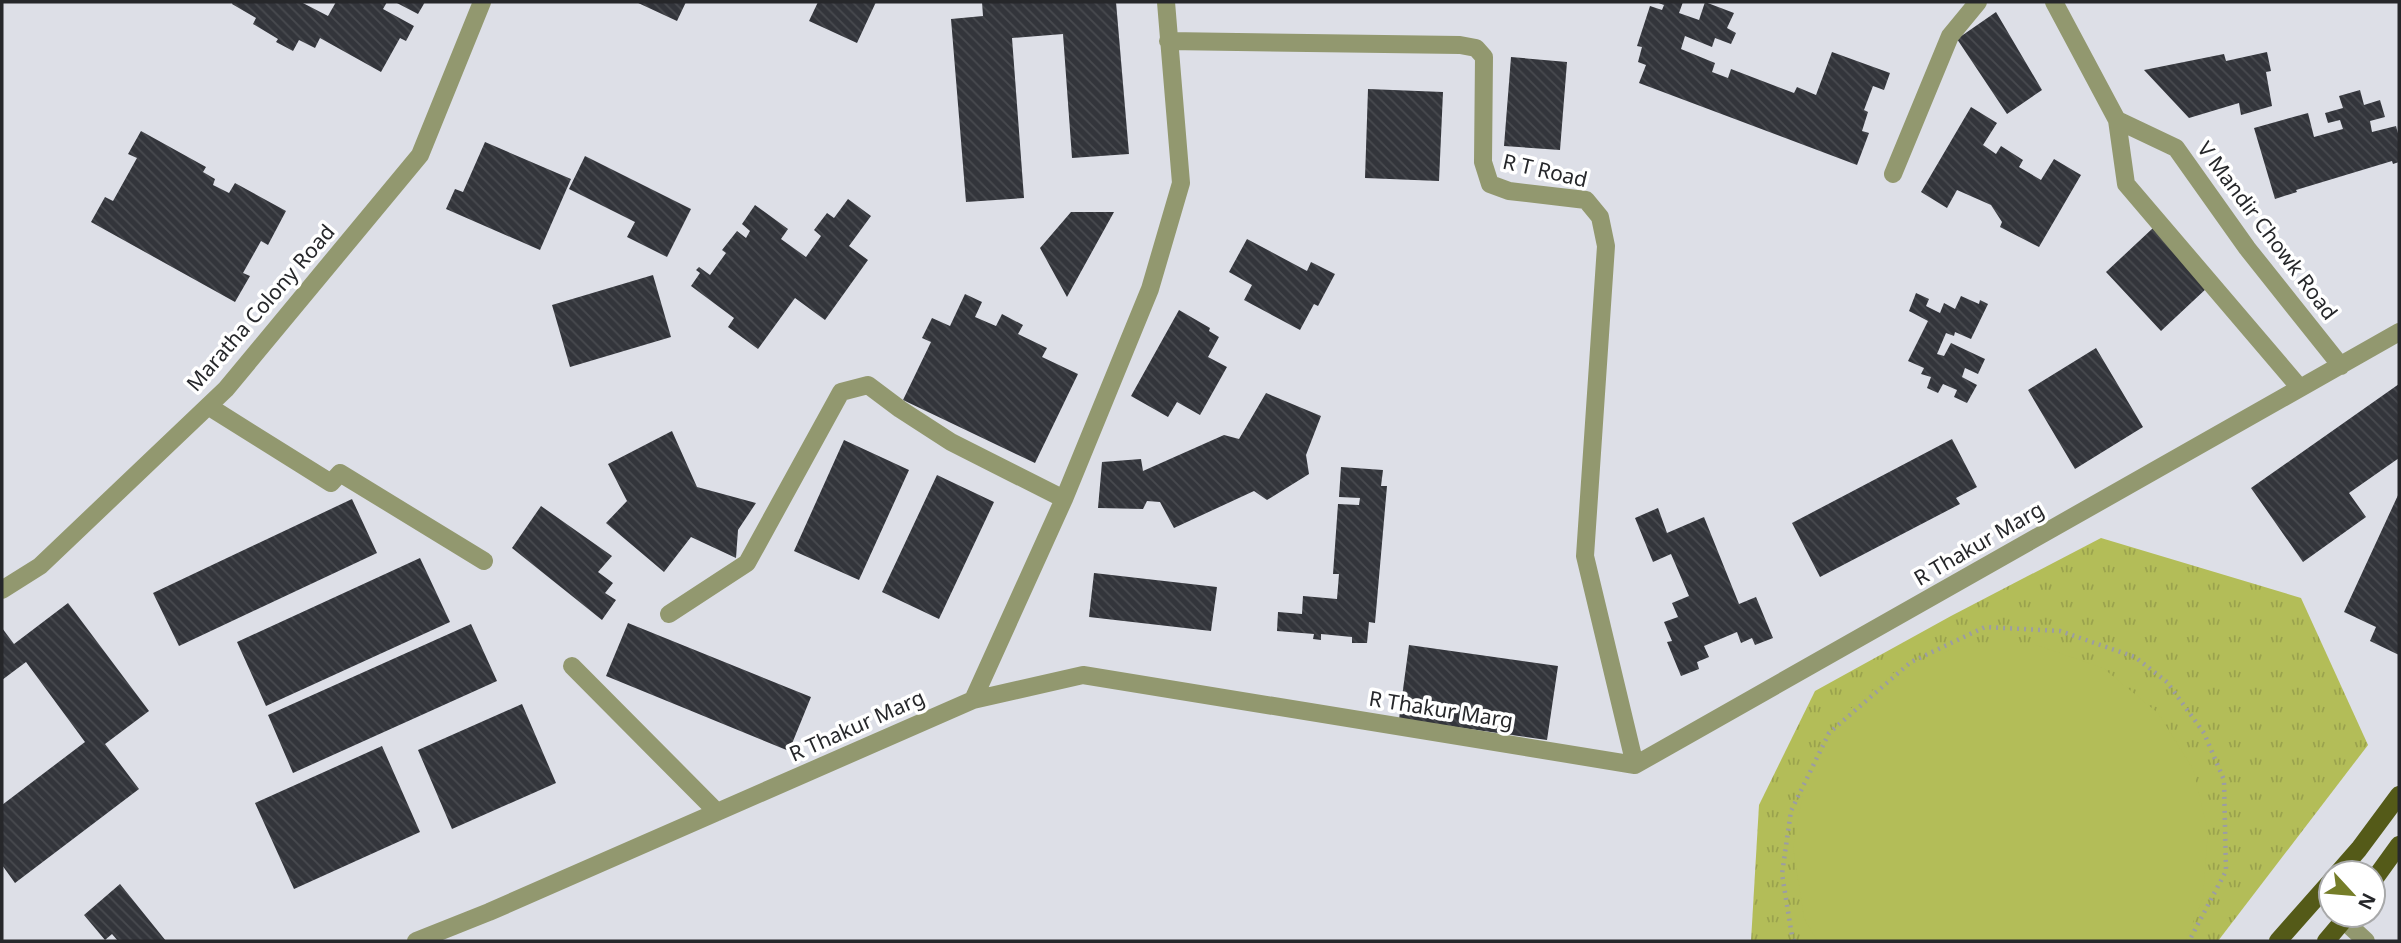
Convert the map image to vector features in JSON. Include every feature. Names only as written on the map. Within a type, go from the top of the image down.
[{"type":"main road","points":[[2351,859],[2399,795]]},
{"type":"main road","points":[[2387,862],[2399,845]]},
{"type":"main road","points":[[2278,941],[2317,921]]},
{"type":"street","name":"Maratha Colony Road","points":[[2,590],[40,566],[226,389],[421,155],[482,2]]},
{"type":"street","points":[[972,700],[1064,499],[1150,289],[1181,183],[1166,2]]},
{"type":"street","points":[[1893,174],[1950,36],[1978,2]]},
{"type":"street","points":[[2054,2],[2117,120],[2126,184],[2300,388]]},
{"type":"street","name":"R T Road","points":[[1168,41],[1460,45],[1475,48],[1484,57],[1483,162],[1490,184],[1509,191],[1586,200],[1600,217],[1606,246],[1585,555],[1635,765]]},
{"type":"street","name":"V Mandir Chowk Road","points":[[2117,120],[2176,148],[2247,248],[2341,366]]},
{"type":"street","name":"R Thakur Marg","points":[[416,941],[489,912],[972,700],[1083,675],[1635,765],[2399,332]]},
{"type":"street","points":[[669,614],[747,563],[841,392],[868,385],[951,442],[1064,499]]},
{"type":"street","points":[[208,406],[331,483],[340,473],[484,561]]},
{"type":"street","points":[[572,666],[717,812]]},
{"type":"path","points":[[1794,941],[1782,874],[1791,811],[1829,733],[1911,662],[1985,627],[2060,631],[2135,657],[2167,682],[2204,733],[2224,780],[2226,871],[2189,941]]},
{"type":"green space","points":[[2101,538],[2301,598],[2368,745],[2218,941],[1751,941],[1759,805],[1815,691]]},
{"type":"green space","points":[[1964,645],[2036,645],[2103,668],[2158,713],[2193,769],[2208,832],[2203,898],[2185,941],[1817,941],[1804,918],[1793,847],[1806,777],[1843,715],[1897,670]]},
{"type":"building","points":[[301,2],[328,16],[336,2],[387,2],[383,9],[414,26],[406,41],[400,38],[381,72],[320,38],[315,48],[299,40],[293,51],[253,24],[256,18],[232,4]]},
{"type":"building","points":[[395,2],[425,2],[418,14]]},
{"type":"building","points":[[636,2],[686,2],[677,21]]},
{"type":"building","points":[[818,2],[876,2],[857,43],[809,21]]},
{"type":"building","points":[[982,2],[1116,2],[1129,154],[1072,158],[1063,34],[1012,38],[1024,198],[966,202],[951,19],[983,16]]},
{"type":"building","points":[[1656,2],[1683,2],[1679,13],[1699,20],[1705,2],[1734,13],[1727,28],[1736,33],[1731,44],[1715,38],[1712,47],[1685,36],[1681,49],[1715,63],[1712,72],[1728,78],[1731,69],[1794,93],[1797,87],[1816,95],[1832,52],[1890,73],[1884,90],[1873,86],[1864,110],[1868,112],[1862,131],[1869,133],[1857,165],[1639,83],[1646,65],[1638,62],[1642,47],[1637,46],[1650,6],[1662,10],[1664,5]]},
{"type":"building","points":[[1996,12],[2042,90],[2007,114],[1957,39]]},
{"type":"building","points":[[2267,52],[2271,71],[2266,72],[2272,106],[2241,115],[2239,103],[2189,118],[2144,70],[2224,54],[2226,61]]},
{"type":"building","points":[[1511,57],[1567,62],[1560,150],[1504,146]]},
{"type":"building","points":[[1368,89],[1443,92],[1439,181],[1365,178]]},
{"type":"building","points":[[2360,90],[2364,105],[2380,100],[2385,117],[2370,121],[2372,132],[2396,126],[2399,162],[2393,164],[2392,161],[2275,199],[2254,128],[2308,113],[2314,137],[2343,129],[2340,120],[2328,123],[2325,113],[2343,108],[2339,96]]},
{"type":"building","points":[[1971,107],[1997,123],[1983,145],[1996,154],[2001,146],[2023,160],[2019,167],[2041,180],[2054,159],[2081,175],[2039,247],[2000,227],[2002,222],[1991,205],[1957,190],[1947,208],[1921,192]]},
{"type":"building","points":[[141,131],[206,167],[203,172],[215,179],[213,185],[229,193],[235,183],[286,211],[268,245],[261,241],[243,273],[250,276],[235,302],[91,222],[105,197],[113,201],[137,158],[128,154]]},
{"type":"building","points":[[485,142],[571,179],[540,250],[446,209],[455,189],[463,192]]},
{"type":"building","points":[[585,156],[691,209],[667,257],[627,237],[635,222],[569,189]]},
{"type":"building","points":[[848,199],[871,216],[849,246],[868,260],[825,320],[795,298],[758,349],[728,327],[734,318],[691,286],[700,273],[696,270],[699,267],[710,275],[726,253],[722,250],[737,231],[746,238],[750,231],[742,224],[755,205],[788,229],[781,239],[806,257],[821,236],[814,230],[827,213],[834,218]]},
{"type":"building","points":[[1071,212],[1114,212],[1067,297],[1040,248]]},
{"type":"building","points":[[2153,228],[2208,287],[2161,331],[2106,272]]},
{"type":"building","points":[[1247,239],[1307,271],[1311,262],[1335,274],[1318,306],[1314,304],[1300,330],[1244,300],[1252,285],[1229,272]]},
{"type":"building","points":[[653,275],[671,337],[570,367],[552,305]]},
{"type":"building","points":[[1916,293],[1929,299],[1926,306],[1940,313],[1944,303],[1955,309],[1961,296],[1979,304],[1980,300],[1988,304],[1971,339],[1955,332],[1954,336],[1946,333],[1937,354],[1944,356],[1951,343],[1985,359],[1978,374],[1965,368],[1962,377],[1977,385],[1967,403],[1954,397],[1957,390],[1943,384],[1938,393],[1927,388],[1931,377],[1921,374],[1924,368],[1908,361],[1928,321],[1909,311]]},
{"type":"building","points":[[965,294],[982,302],[975,317],[996,326],[1002,314],[1023,325],[1018,334],[1047,348],[1042,357],[1078,374],[1035,463],[903,400],[931,342],[922,338],[932,318],[950,326]]},
{"type":"building","points":[[1179,310],[1210,328],[1209,331],[1219,337],[1208,357],[1227,367],[1200,415],[1177,402],[1168,417],[1131,396]]},
{"type":"building","points":[[2096,348],[2143,427],[2075,469],[2028,390]]},
{"type":"building","points":[[2399,384],[2399,458],[2349,493],[2366,517],[2303,562],[2251,488]]},
{"type":"building","points":[[1266,393],[1321,416],[1306,455],[1309,474],[1267,500],[1254,491],[1174,528],[1160,502],[1147,501],[1143,509],[1098,508],[1102,462],[1141,459],[1143,471],[1224,435],[1239,439]]},
{"type":"building","points":[[672,431],[697,487],[756,503],[738,530],[736,558],[691,537],[664,572],[606,523],[627,501],[608,464]]},
{"type":"building","points":[[1952,439],[1977,487],[1956,498],[1960,504],[1820,577],[1792,523]]},
{"type":"building","points":[[844,440],[909,470],[859,580],[794,551]]},
{"type":"building","points":[[1341,467],[1383,470],[1381,486],[1387,486],[1375,623],[1369,622],[1367,643],[1352,643],[1352,637],[1321,634],[1321,640],[1313,639],[1314,634],[1277,631],[1278,612],[1302,614],[1303,596],[1337,599],[1339,574],[1333,574],[1338,504],[1359,505],[1360,498],[1339,497]]},
{"type":"building","points":[[937,475],[994,502],[939,619],[882,592]]},
{"type":"building","points":[[2399,493],[2399,655],[2370,641],[2376,627],[2344,612]]},
{"type":"building","points":[[352,499],[377,553],[179,646],[153,593]]},
{"type":"building","points":[[541,506],[612,556],[598,572],[613,583],[605,593],[616,600],[602,620],[512,548]]},
{"type":"building","points":[[1658,508],[1667,533],[1704,517],[1739,604],[1756,597],[1773,638],[1755,645],[1752,638],[1741,643],[1737,632],[1704,646],[1709,657],[1697,662],[1699,669],[1681,676],[1667,642],[1672,641],[1664,622],[1678,617],[1672,603],[1689,596],[1671,554],[1653,562],[1635,518]]},
{"type":"building","points":[[420,558],[450,622],[266,706],[237,642]]},
{"type":"building","points":[[1094,573],[1217,587],[1211,631],[1089,617]]},
{"type":"building","points":[[68,603],[149,711],[105,744],[139,789],[15,883],[2,865],[2,805],[85,742],[26,662],[2,680],[2,628],[14,644]]},
{"type":"building","points":[[628,623],[811,697],[789,751],[606,676]]},
{"type":"building","points":[[471,624],[497,681],[293,773],[268,715]]},
{"type":"building","points":[[1409,645],[1558,666],[1547,740],[1399,719]]},
{"type":"building","points":[[522,704],[556,783],[452,829],[418,750]]},
{"type":"building","points":[[382,746],[420,832],[294,889],[255,803]]},
{"type":"building","points":[[120,884],[166,941],[118,941],[112,934],[105,940],[84,915]]}]
